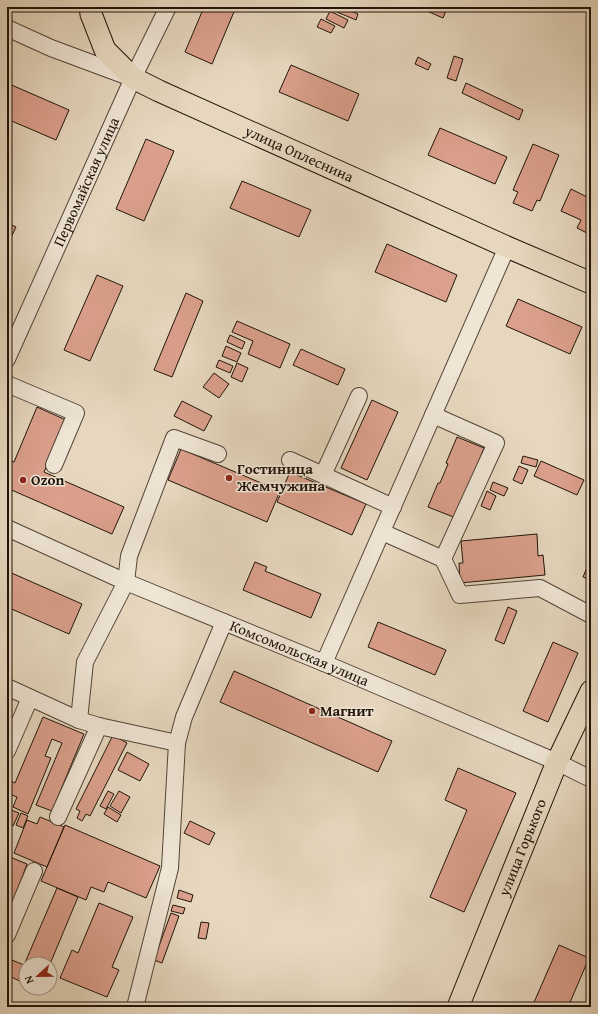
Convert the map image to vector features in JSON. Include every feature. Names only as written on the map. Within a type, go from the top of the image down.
[{"type":"main road","points":[[90,7],[91,14],[105,50],[132,78]]},
{"type":"main road","name":"улица Оплеснина","points":[[132,78],[507,247],[591,283]]},
{"type":"main road","name":"улица Горького","points":[[458,1007],[557,762],[591,691]]},
{"type":"street","name":"Первомайская улица","points":[[7,359],[132,78],[168,7]]},
{"type":"street","name":"улица Оплеснина","points":[[7,28],[51,48],[132,78]]},
{"type":"street","points":[[324,663],[507,247]]},
{"type":"street","points":[[7,384],[76,413],[54,465]]},
{"type":"street","points":[[323,475],[359,396]]},
{"type":"street","points":[[433,415],[496,443],[443,559]]},
{"type":"street","points":[[79,720],[85,662],[126,582],[129,556],[174,438],[218,454]]},
{"type":"street","points":[[290,460],[393,507]]},
{"type":"street","name":"Комсомольская улица","points":[[7,528],[126,582],[324,663],[557,762],[591,778]]},
{"type":"street","points":[[382,532],[443,559],[460,595],[540,588],[591,615]]},
{"type":"street","points":[[135,1007],[170,868],[177,742],[184,717],[224,622]]},
{"type":"street","points":[[7,687],[79,720],[99,726],[177,742]]},
{"type":"street","points":[[7,751],[30,698]]},
{"type":"street","points":[[58,817],[99,726]]},
{"type":"street","points":[[7,935],[34,871]]},
{"type":"building","points":[[204,7],[236,7],[212,64],[185,52]]},
{"type":"building","points":[[339,7],[358,14],[356,20],[337,12]]},
{"type":"building","points":[[418,7],[444,7],[447,8],[443,18]]},
{"type":"building","points":[[330,11],[348,20],[344,28],[326,19]]},
{"type":"building","points":[[321,19],[335,26],[331,33],[317,27]]},
{"type":"building","points":[[454,56],[463,59],[456,81],[447,78]]},
{"type":"building","points":[[418,57],[431,64],[428,70],[415,64]]},
{"type":"building","points":[[291,65],[359,94],[348,121],[279,92]]},
{"type":"building","points":[[7,83],[69,110],[56,140],[7,119]]},
{"type":"building","points":[[466,83],[523,110],[519,120],[462,93]]},
{"type":"building","points":[[440,128],[507,157],[495,184],[428,155]]},
{"type":"building","points":[[146,139],[174,151],[144,221],[116,209]]},
{"type":"building","points":[[533,144],[559,155],[540,201],[537,200],[532,211],[513,203],[518,192],[513,190]]},
{"type":"building","points":[[242,181],[311,210],[299,237],[230,208]]},
{"type":"building","points":[[571,189],[591,199],[591,235],[577,228],[581,220],[561,211]]},
{"type":"building","points":[[7,223],[16,227],[7,246]]},
{"type":"building","points":[[387,244],[457,275],[446,302],[375,272]]},
{"type":"building","points":[[97,275],[123,286],[90,361],[64,350]]},
{"type":"building","points":[[186,293],[203,301],[172,377],[154,370]]},
{"type":"building","points":[[518,299],[582,327],[570,354],[506,326]]},
{"type":"building","points":[[237,321],[290,344],[280,368],[248,354],[253,341],[232,332]]},
{"type":"building","points":[[230,335],[245,342],[242,349],[227,342]]},
{"type":"building","points":[[226,346],[241,353],[237,362],[222,356]]},
{"type":"building","points":[[301,349],[345,369],[338,385],[293,365]]},
{"type":"building","points":[[219,360],[233,366],[230,373],[216,367]]},
{"type":"building","points":[[237,363],[248,368],[242,382],[231,377]]},
{"type":"building","points":[[214,373],[229,384],[219,398],[203,387]]},
{"type":"building","points":[[372,400],[398,412],[367,480],[341,468]]},
{"type":"building","points":[[182,401],[212,416],[204,431],[174,416]]},
{"type":"building","points":[[37,407],[66,420],[44,472],[124,507],[112,534],[7,488],[7,471],[11,461],[14,462]]},
{"type":"building","points":[[457,437],[484,448],[456,518],[428,507],[448,464],[446,463]]},
{"type":"building","points":[[181,449],[280,491],[267,522],[168,480]]},
{"type":"building","points":[[523,456],[538,460],[536,467],[521,463]]},
{"type":"building","points":[[541,461],[584,480],[577,495],[534,476]]},
{"type":"building","points":[[519,466],[528,470],[522,484],[513,480]]},
{"type":"building","points":[[290,472],[366,504],[352,535],[277,502]]},
{"type":"building","points":[[493,482],[508,488],[504,496],[490,490]]},
{"type":"building","points":[[487,491],[496,496],[490,510],[481,506]]},
{"type":"building","points":[[537,534],[538,556],[543,555],[545,575],[460,583],[459,563],[463,563],[461,541]]},
{"type":"building","points":[[591,558],[591,580],[583,577]]},
{"type":"building","points":[[255,562],[267,567],[265,571],[321,594],[311,618],[243,590]]},
{"type":"building","points":[[7,571],[82,604],[69,634],[7,607]]},
{"type":"building","points":[[508,607],[517,611],[504,644],[495,640]]},
{"type":"building","points":[[378,622],[446,650],[435,675],[368,647]]},
{"type":"building","points":[[553,642],[578,653],[548,722],[523,711]]},
{"type":"building","points":[[234,671],[392,741],[378,772],[220,702]]},
{"type":"building","points":[[43,717],[84,734],[52,811],[36,805],[62,743],[52,739],[45,756],[51,758],[28,814],[13,807],[17,797],[7,793],[7,791],[11,781],[15,783]]},
{"type":"building","points":[[113,735],[127,743],[90,816],[86,814],[82,821],[77,818],[80,811],[76,809]]},
{"type":"building","points":[[127,752],[149,764],[140,781],[118,770]]},
{"type":"building","points":[[458,768],[516,793],[464,912],[430,897],[467,810],[445,800]]},
{"type":"building","points":[[108,791],[114,794],[106,809],[100,806]]},
{"type":"building","points":[[119,791],[130,797],[121,813],[110,806]]},
{"type":"building","points":[[108,807],[121,815],[117,822],[104,814]]},
{"type":"building","points":[[11,810],[19,813],[13,826],[7,823]]},
{"type":"building","points":[[21,813],[28,816],[23,828],[16,825]]},
{"type":"building","points":[[40,817],[64,827],[47,867],[14,853],[27,820],[37,824]]},
{"type":"building","points":[[190,821],[215,833],[209,845],[184,833]]},
{"type":"building","points":[[65,825],[160,866],[146,898],[108,882],[104,892],[91,887],[86,900],[41,881]]},
{"type":"building","points":[[10,857],[27,864],[7,917],[7,864]]},
{"type":"building","points":[[57,888],[78,897],[53,956],[28,956]]},
{"type":"building","points":[[179,890],[193,895],[191,902],[177,898]]},
{"type":"building","points":[[99,903],[133,917],[112,967],[119,970],[107,997],[60,978],[72,950],[78,953]]},
{"type":"building","points":[[173,905],[185,908],[183,914],[171,911]]},
{"type":"building","points":[[171,913],[179,916],[162,963],[154,960]]},
{"type":"building","points":[[201,922],[209,923],[206,939],[198,938]]},
{"type":"building","points":[[559,945],[589,958],[568,1007],[532,1007]]},
{"type":"building","points":[[7,958],[18,963],[18,980],[7,975]]},
{"type":"place","name":"Гостиница Жемчужина","points":[[229,478]]},
{"type":"place","name":"Ozon","points":[[23,480]]},
{"type":"place","name":"Магнит","points":[[312,711]]}]
